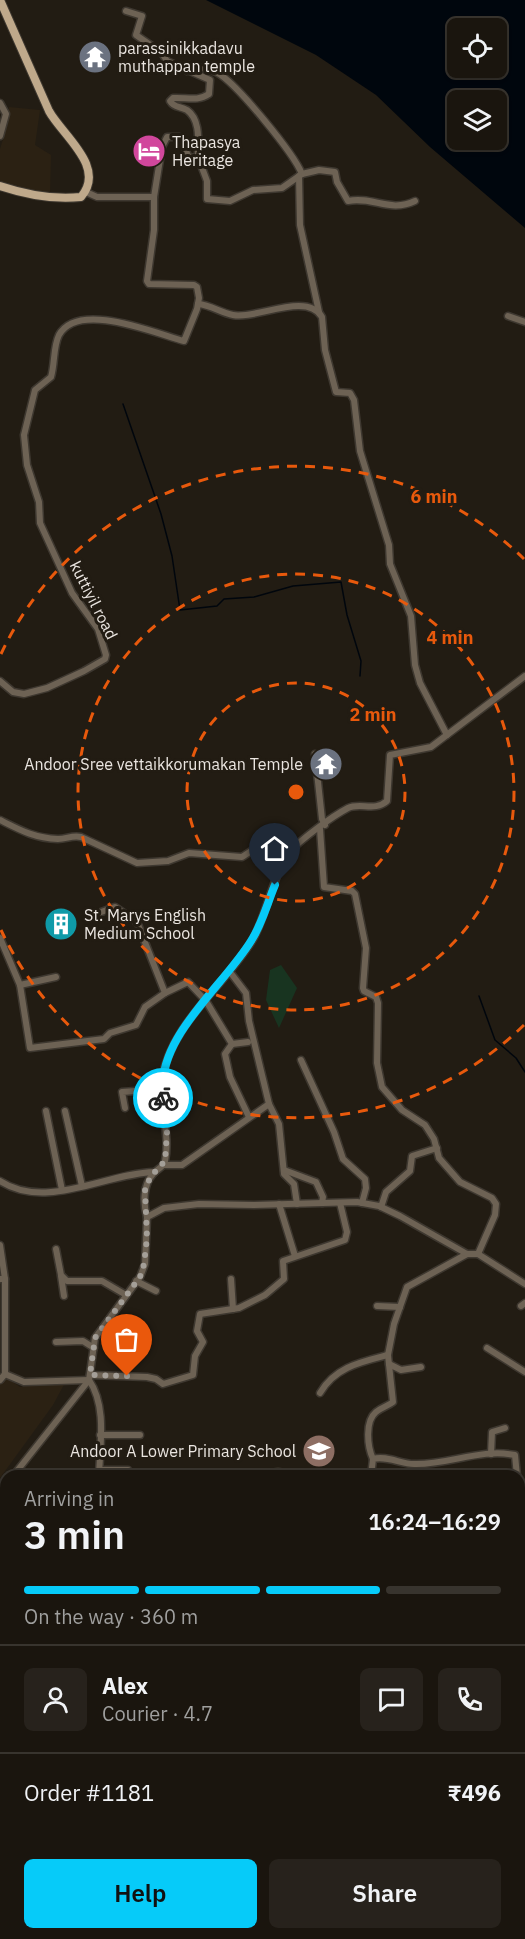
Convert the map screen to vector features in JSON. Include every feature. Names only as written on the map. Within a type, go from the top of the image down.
[{"type":"main road","points":[[0,0],[49,111],[56,124],[81,151],[87,172],[86,192],[81,197],[49,198],[0,186]]},
{"type":"street","points":[[126,11],[142,16],[136,35],[162,54],[167,61],[210,80],[209,94],[205,97],[197,100],[173,98],[170,101],[173,106],[187,110],[194,118],[198,133],[198,157],[207,181],[207,199],[212,202],[230,201],[253,190],[282,188],[301,175],[319,170],[335,172],[337,182],[348,201],[366,199],[396,207],[415,201]]},
{"type":"street","points":[[187,71],[189,65],[214,71],[228,81],[251,104],[294,159],[301,175],[300,225],[319,312],[324,324],[328,368],[336,392],[350,393],[354,400],[360,451],[389,545],[394,578],[411,616],[415,665],[420,683],[447,735]]},
{"type":"street","points":[[0,103],[6,114],[0,136]]},
{"type":"street","points":[[198,157],[189,158],[180,137],[167,137],[162,147],[154,197],[154,230],[147,281],[149,284],[194,285],[197,287],[198,304],[212,305],[234,315],[246,315],[276,308],[312,308],[319,312]]},
{"type":"street","points":[[86,192],[97,197],[154,197]]},
{"type":"street","name":"kuttiyil road","points":[[0,681],[12,692],[24,694],[47,688],[84,671],[105,659],[106,655],[98,629],[72,593],[40,523],[39,502],[30,477],[24,447],[24,435],[34,390],[51,377],[59,334],[79,322],[103,319],[119,321],[184,341],[198,304]]},
{"type":"street","points":[[508,316],[525,322]]},
{"type":"street","points":[[164,1165],[167,1132],[162,1089],[165,1070],[178,1035],[230,972],[253,939],[284,859],[295,848],[350,807],[384,804],[388,797],[390,755],[431,747],[525,676]]},
{"type":"street","points":[[315,754],[323,827],[324,887],[352,891],[357,901],[366,948],[363,988],[364,991],[376,997],[378,1003],[377,1063],[382,1087],[402,1110],[425,1125],[439,1158],[460,1182],[492,1198],[496,1204],[495,1215],[478,1254]]},
{"type":"street","points":[[0,820],[14,829],[34,835],[55,838],[73,835],[81,837],[137,863],[168,861],[189,853],[242,857],[268,840],[279,838],[287,840],[295,848]]},
{"type":"street","points":[[93,915],[115,907],[137,922],[165,993]]},
{"type":"street","points":[[0,938],[20,985],[30,1048],[105,1039],[110,1032],[129,1029],[136,1025],[146,1007],[165,993],[188,982],[206,1001],[232,1044]]},
{"type":"street","points":[[230,972],[246,993],[249,1021],[269,1104],[279,1124],[284,1170],[294,1184],[297,1204]]},
{"type":"street","points":[[20,985],[56,977]]},
{"type":"street","points":[[248,1042],[232,1044],[225,1054],[230,1077],[249,1117]]},
{"type":"street","points":[[301,1060],[334,1132],[343,1159],[365,1179],[366,1188],[362,1203]]},
{"type":"street","points":[[125,1108],[122,1092],[162,1089]]},
{"type":"street","points":[[18,1470],[90,1377],[95,1338],[136,1281],[144,1264],[147,1217],[145,1189],[155,1172],[164,1165],[182,1165],[269,1104]]},
{"type":"street","points":[[46,1111],[62,1190]]},
{"type":"street","points":[[64,1111],[82,1186]]},
{"type":"street","points":[[381,1207],[386,1192],[410,1170],[412,1156],[436,1148]]},
{"type":"street","points":[[284,1170],[316,1182],[323,1197],[322,1203]]},
{"type":"street","points":[[1,1183],[36,1192],[62,1190],[117,1176],[155,1172]]},
{"type":"street","points":[[5,1374],[24,1382],[90,1377],[153,1378],[163,1384],[193,1375],[195,1356],[203,1342],[197,1331],[200,1314],[233,1309],[265,1295],[285,1276],[283,1261],[345,1240],[347,1232],[340,1203]]},
{"type":"street","points":[[147,1217],[164,1208],[199,1204],[362,1203],[381,1207],[467,1254],[478,1254],[525,1284]]},
{"type":"street","points":[[279,1204],[295,1256]]},
{"type":"street","points":[[0,1245],[5,1374],[0,1380]]},
{"type":"street","points":[[56,1249],[64,1296]]},
{"type":"street","points":[[372,1470],[373,1458],[368,1436],[371,1419],[393,1401],[388,1355],[407,1287],[467,1254]]},
{"type":"street","points":[[61,1275],[67,1281],[102,1281],[126,1296]]},
{"type":"street","points":[[231,1279],[233,1309]]},
{"type":"street","points":[[136,1281],[156,1291]]},
{"type":"street","points":[[377,1306],[400,1307]]},
{"type":"street","points":[[56,1342],[83,1341],[93,1348]]},
{"type":"street","points":[[488,1348],[525,1372]]},
{"type":"street","points":[[320,1393],[334,1374],[356,1364],[388,1355]]},
{"type":"street","points":[[389,1364],[401,1370],[421,1366]]},
{"type":"street","points":[[90,1377],[100,1404],[99,1470]]},
{"type":"street","points":[[490,1454],[492,1432],[505,1428]]},
{"type":"street","points":[[100,1435],[140,1435]]},
{"type":"street","points":[[373,1458],[384,1458],[404,1464],[438,1464],[472,1454],[512,1454],[525,1461]]},
{"type":"street","points":[[517,1458],[517,1470]]},
{"type":"shaded area","points":[[206,0],[525,0],[525,228],[430,147],[376,95],[316,55]]},
{"type":"shaded area","points":[[9,107],[40,110],[35,145],[51,155],[50,195],[0,184],[0,149],[9,119]]},
{"type":"shaded area","points":[[5,1376],[20,1387],[67,1379],[53,1405],[6,1470],[0,1470],[0,1382]]},
{"type":"green space","points":[[281,965],[297,988],[279,1028],[266,1000],[270,970]]},
{"type":"waterway","points":[[123,404],[161,514],[172,556],[180,610],[217,606],[224,599],[254,597],[293,586],[341,582],[347,615],[361,661],[360,676]]},
{"type":"waterway","points":[[479,996],[495,1040],[516,1058],[525,1072]]},
{"type":"way so far","points":[[127,1376],[90,1375],[95,1338],[140,1277],[144,1264],[147,1247],[145,1189],[151,1176],[164,1165],[165,1161],[167,1132],[163,1098]]},
{"type":"place","name":"parassinikkadavu muthappan temple","points":[[95,57]]},
{"type":"place","name":"Thapasya Heritage","points":[[149,151]]},
{"type":"place","name":"Andoor Sree vettaikkorumakan Temple","points":[[326,764]]},
{"type":"place","name":"St. Marys English Medium School","points":[[61,924]]},
{"type":"place","name":"Andoor A Lower Primary School","points":[[319,1451]]},
{"type":"route","points":[[163,1098],[162,1081],[178,1035],[228,975],[253,939],[275,885]]}]
